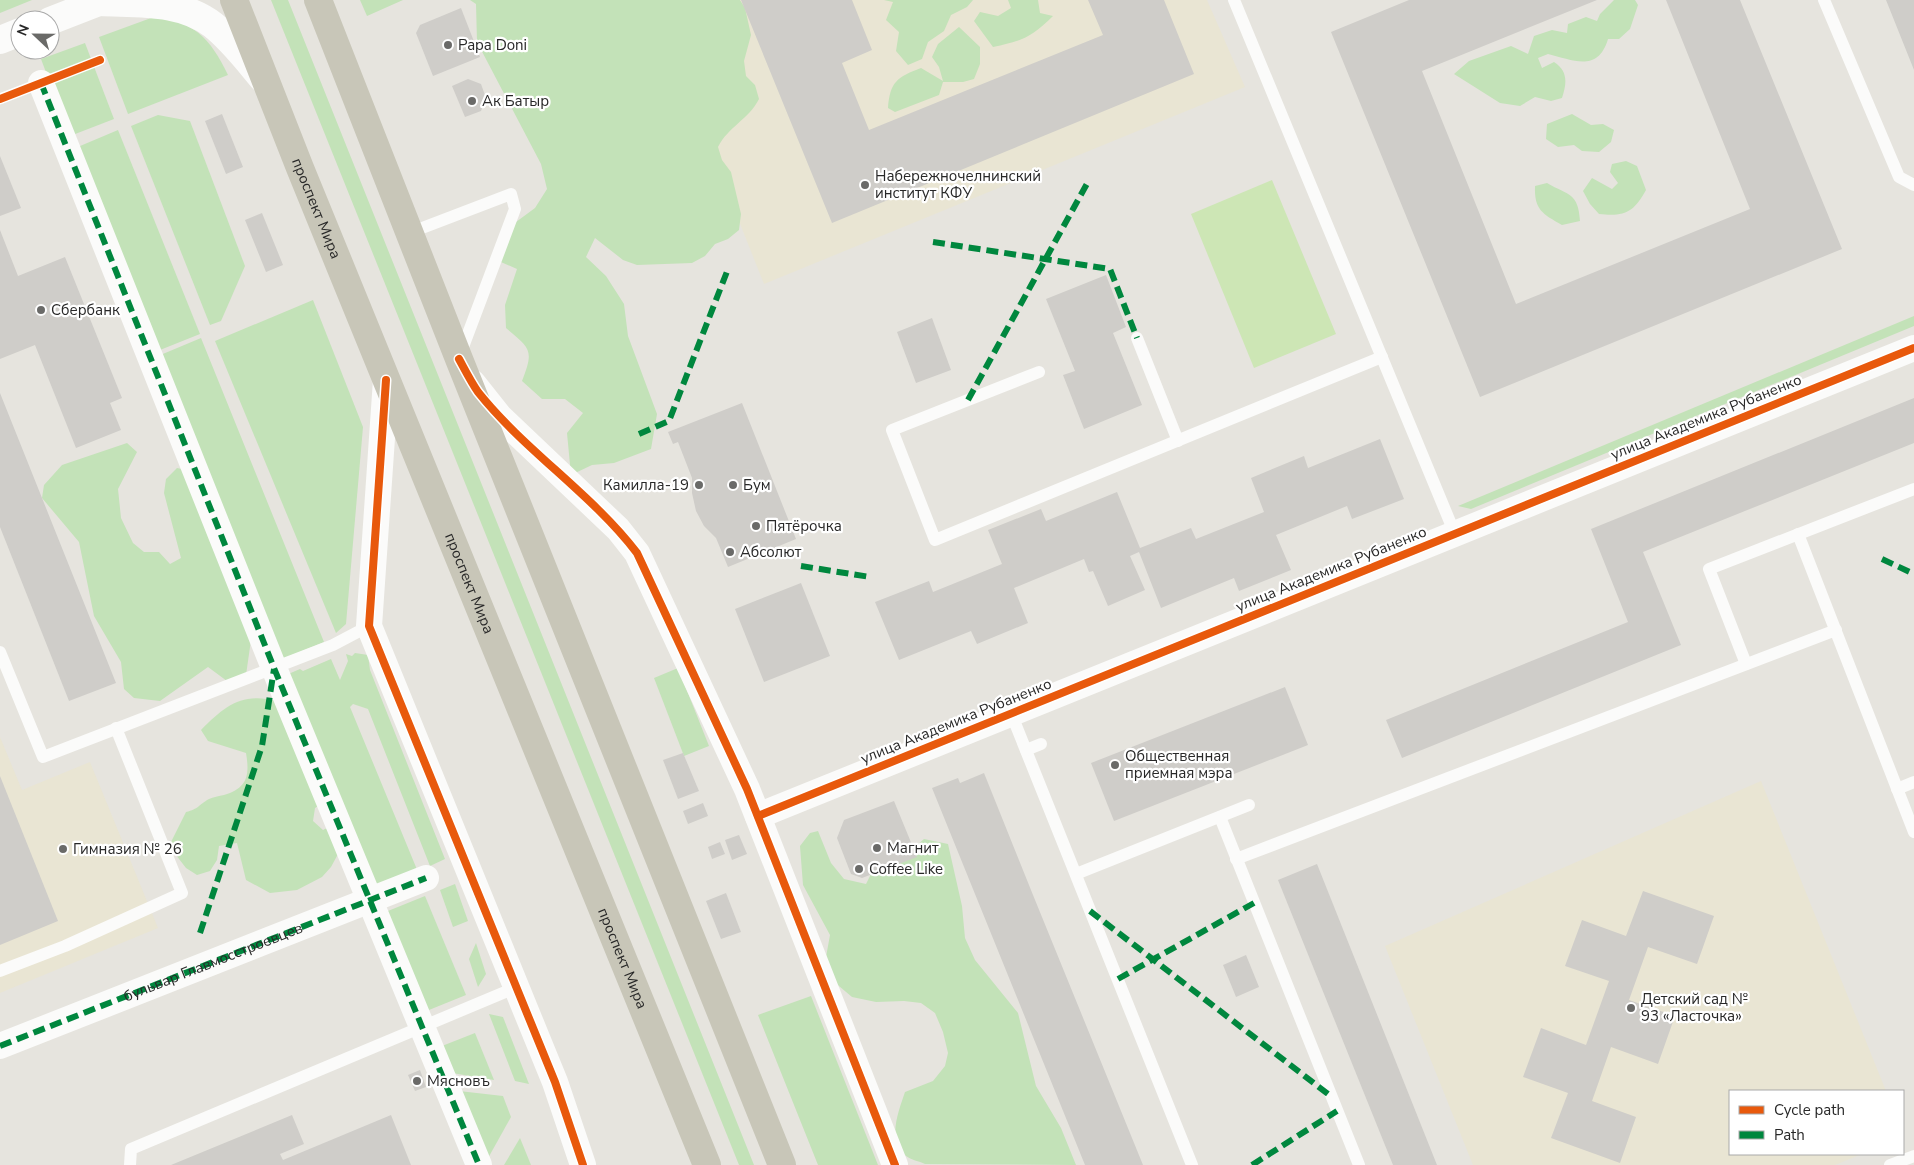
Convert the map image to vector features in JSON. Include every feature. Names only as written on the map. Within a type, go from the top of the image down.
[{"type":"main road","name":"проспект Мира","points":[[234,0],[264,80],[707,1165]]},
{"type":"main road","points":[[318,0],[458,359],[782,1165]]},
{"type":"main road","points":[[60,17],[102,1],[161,4],[190,13],[212,23],[228,38],[264,80]]},
{"type":"street","points":[[41,83],[274,668],[479,1165]]},
{"type":"street","name":"улица Академика Рубаненко","points":[[758,816],[1011,714],[1285,611],[1455,534],[1914,348]]},
{"type":"street","points":[[458,359],[477,390],[500,417],[618,529],[637,553],[758,816],[895,1165]]},
{"type":"street","points":[[386,380],[368,626],[555,1082],[582,1165]]},
{"type":"street","name":"бульвар Главмосстроевцев","points":[[0,1046],[426,878]]},
{"type":"lane","points":[[1234,0],[1455,534]]},
{"type":"lane","points":[[1824,0],[1899,177],[1914,185]]},
{"type":"lane","points":[[409,234],[511,194],[515,209],[458,359]]},
{"type":"lane","points":[[1137,338],[1178,441]]},
{"type":"lane","points":[[1039,372],[892,430],[935,540],[1382,357]]},
{"type":"lane","points":[[1746,664],[1709,569],[1914,489]]},
{"type":"lane","points":[[1798,534],[1914,832]]},
{"type":"lane","points":[[0,652],[43,758],[333,645],[368,626]]},
{"type":"lane","points":[[1236,859],[1836,630]]},
{"type":"lane","points":[[1011,714],[1192,1165]]},
{"type":"lane","points":[[0,971],[65,946],[182,893],[116,728]]},
{"type":"lane","points":[[1026,750],[1041,744]]},
{"type":"lane","points":[[1897,789],[1914,782]]},
{"type":"lane","points":[[1076,874],[1249,805]]},
{"type":"lane","points":[[1220,817],[1359,1165]]},
{"type":"lane","points":[[130,1165],[131,1149],[516,987]]},
{"type":"lane","points":[[1890,1165],[1914,1156]]},
{"type":"shaded area","name":"Набережночелнинский институт КФУ","points":[[651,0],[1207,0],[1245,87],[764,284]]},
{"type":"shaded area","name":"Гимназия № 26","points":[[0,737],[22,790],[90,762],[158,928],[0,993]]},
{"type":"shaded area","name":"Детский сад № 93 «Ласточка»","points":[[1761,781],[1886,1090],[1729,1090],[1729,1155],[1860,1155],[1835,1165],[1473,1165],[1385,946]]},
{"type":"green space","points":[[0,0],[32,0],[0,13]]},
{"type":"green space","points":[[271,0],[288,0],[754,1165],[739,1165]]},
{"type":"green space","points":[[360,0],[403,0],[367,16]]},
{"type":"green space","points":[[470,0],[740,0],[745,8],[751,35],[744,61],[746,76],[755,85],[759,99],[750,112],[727,134],[718,147],[722,160],[731,172],[741,214],[739,230],[728,239],[715,244],[705,256],[692,263],[637,265],[623,260],[595,238],[586,257],[606,276],[624,304],[628,336],[657,414],[651,449],[614,463],[592,465],[571,475],[567,433],[583,413],[565,399],[542,399],[522,381],[528,363],[528,351],[521,341],[506,328],[505,305],[517,269],[494,259],[516,222],[535,208],[547,189],[541,164],[477,42],[476,4]]},
{"type":"green space","points":[[884,0],[973,0],[967,7],[951,15],[944,31],[928,42],[922,59],[908,65],[896,51],[899,32],[886,20],[893,2]]},
{"type":"green space","points":[[1008,0],[1038,0],[1040,13],[1053,16],[1039,29],[1026,37],[1012,43],[993,47],[974,21],[980,12],[998,16],[1011,8]]},
{"type":"green space","points":[[1614,0],[1635,0],[1638,5],[1630,29],[1619,39],[1608,39],[1604,50],[1598,57],[1591,60],[1575,61],[1548,54],[1538,58],[1542,68],[1554,62],[1562,69],[1565,87],[1562,98],[1551,101],[1535,97],[1520,106],[1500,103],[1454,74],[1469,61],[1511,46],[1528,54],[1534,36],[1552,30],[1567,33],[1568,24],[1586,17],[1597,21],[1600,14]]},
{"type":"green space","points":[[151,18],[178,22],[198,33],[207,41],[228,75],[128,114],[99,37]]},
{"type":"green space","points":[[959,27],[980,47],[980,64],[974,79],[963,82],[943,82],[939,95],[895,112],[888,108],[893,86],[906,74],[921,68],[943,81],[939,67],[932,57],[938,44]]},
{"type":"green space","points":[[85,43],[114,119],[70,136],[41,60],[60,60],[60,52]]},
{"type":"green space","points":[[1572,114],[1591,125],[1603,124],[1614,130],[1611,142],[1599,152],[1582,151],[1574,145],[1558,147],[1546,139],[1547,124]]},
{"type":"green space","points":[[158,115],[190,121],[245,266],[221,321],[210,325],[131,126]]},
{"type":"green space","points":[[118,130],[200,334],[155,352],[73,149]]},
{"type":"green space","points":[[1626,161],[1637,166],[1646,190],[1633,208],[1628,211],[1616,215],[1599,214],[1590,204],[1583,191],[1592,178],[1612,189],[1618,183],[1610,172],[1612,164]]},
{"type":"green space","points":[[1272,180],[1336,334],[1254,368],[1191,214]]},
{"type":"green space","points":[[1547,183],[1571,196],[1577,205],[1580,221],[1562,225],[1541,210],[1536,201],[1535,186]]},
{"type":"green space","points":[[313,300],[363,427],[346,624],[336,633],[215,341]]},
{"type":"green space","points":[[1914,316],[1914,326],[1471,509],[1458,506]]},
{"type":"green space","points":[[201,338],[324,642],[280,660],[251,640],[245,682],[231,684],[208,667],[160,701],[134,698],[124,689],[121,662],[94,616],[79,542],[42,498],[44,485],[62,465],[127,443],[137,452],[118,489],[121,518],[133,543],[144,552],[159,552],[170,564],[181,558],[164,493],[166,479],[177,468],[191,471],[158,356]]},
{"type":"green space","points":[[355,653],[368,655],[370,670],[445,859],[430,866],[368,709],[353,704],[350,707],[418,872],[374,890],[344,843],[331,867],[322,877],[297,890],[270,893],[246,880],[237,843],[219,846],[217,860],[210,871],[197,875],[186,868],[169,846],[186,812],[209,799],[238,789],[247,775],[246,753],[208,741],[201,730],[218,714],[234,703],[253,698],[277,701],[286,675],[300,669],[303,671],[331,659],[340,680],[348,661],[346,654],[352,656]],"holes":[[[335,795],[335,824],[323,830],[313,821],[315,808]]]},
{"type":"green space","points":[[678,668],[709,746],[684,756],[654,678]]},
{"type":"green space","points":[[818,831],[831,863],[844,879],[866,884],[877,862],[910,851],[924,839],[948,844],[962,906],[965,938],[975,960],[1018,1013],[1036,1086],[1061,1128],[1076,1165],[925,1164],[906,1156],[900,1150],[895,1134],[897,1116],[905,1092],[933,1081],[945,1066],[948,1053],[943,1032],[935,1013],[921,1003],[904,1001],[876,1002],[852,997],[833,981],[826,957],[830,935],[803,885],[800,846],[810,833]]},
{"type":"green space","points":[[455,884],[468,921],[453,927],[440,890]]},
{"type":"green space","points":[[425,896],[466,995],[424,1012],[383,913]]},
{"type":"green space","points":[[476,943],[486,974],[478,987],[469,959]]},
{"type":"green space","points":[[811,996],[878,1165],[818,1165],[758,1015]]},
{"type":"green space","points":[[489,1014],[503,1017],[529,1084],[515,1081]]},
{"type":"green space","points":[[475,1033],[494,1080],[452,1073],[442,1046]]},
{"type":"green space","points":[[459,1091],[503,1096],[511,1117],[487,1160]]},
{"type":"green space","points":[[520,1138],[531,1165],[504,1165]]},
{"type":"building","points":[[741,0],[852,0],[872,50],[842,63],[869,130],[1103,35],[1088,0],[1164,0],[1194,74],[832,223]]},
{"type":"building","points":[[1409,0],[1597,0],[1422,71],[1516,304],[1750,209],[1666,0],[1740,0],[1842,249],[1480,397],[1331,32]]},
{"type":"building","points":[[1886,0],[1914,0],[1914,70]]},
{"type":"building","name":"Papa Doni","points":[[461,8],[480,57],[433,76],[416,33],[420,25]]},
{"type":"building","name":"Ак Батыр","points":[[468,79],[481,84],[486,98],[481,111],[465,117],[452,86]]},
{"type":"building","points":[[222,114],[243,167],[226,174],[205,121]]},
{"type":"building","points":[[0,156],[21,208],[0,216]]},
{"type":"building","points":[[262,213],[283,265],[266,272],[245,220]]},
{"type":"building","points":[[0,230],[18,276],[65,257],[122,398],[110,403],[121,430],[76,448],[35,345],[0,359]]},
{"type":"building","points":[[1106,275],[1126,327],[1113,333],[1142,405],[1084,429],[1063,375],[1075,371],[1046,299]]},
{"type":"building","points":[[932,318],[951,370],[916,383],[897,332]]},
{"type":"building","points":[[0,393],[116,683],[69,701],[0,527]]},
{"type":"building","points":[[1914,398],[1914,443],[1643,552],[1681,645],[1402,758],[1386,720],[1628,622],[1591,529]]},
{"type":"building","name":"Бум","points":[[742,403],[796,539],[728,567],[716,538],[704,526],[696,511],[692,493],[692,478],[678,442],[673,444],[668,432]]},
{"type":"building","points":[[1380,439],[1404,499],[1352,519],[1347,506],[1276,535],[1291,570],[1239,591],[1234,578],[1161,608],[1139,552],[1130,556],[1145,590],[1108,606],[1093,571],[1089,572],[1084,559],[1014,588],[1028,623],[977,644],[971,631],[899,660],[875,602],[929,581],[933,592],[1002,564],[988,530],[1041,509],[1046,521],[1117,492],[1140,548],[1191,528],[1196,539],[1264,512],[1251,478],[1304,456],[1308,468]]},
{"type":"building","points":[[801,583],[830,656],[764,682],[735,609]]},
{"type":"building","points":[[1285,687],[1308,745],[1114,821],[1091,763]]},
{"type":"building","points":[[683,753],[699,791],[678,799],[663,760]]},
{"type":"building","points":[[984,773],[1143,1165],[1085,1165],[932,788],[958,778],[960,783]]},
{"type":"building","points":[[0,776],[58,921],[0,945]]},
{"type":"building","name":"Магнит","points":[[894,801],[917,857],[862,878],[851,874],[837,838],[844,820]]},
{"type":"building","points":[[703,803],[708,816],[688,824],[683,811]]},
{"type":"building","points":[[739,835],[747,854],[732,860],[725,840]]},
{"type":"building","points":[[720,842],[725,854],[712,859],[708,847]]},
{"type":"building","points":[[1317,864],[1437,1165],[1393,1165],[1278,880]]},
{"type":"building","points":[[1643,891],[1714,916],[1697,964],[1648,947],[1629,1000],[1675,1016],[1658,1064],[1611,1047],[1592,1101],[1636,1117],[1620,1163],[1551,1138],[1568,1093],[1523,1077],[1541,1028],[1586,1045],[1609,981],[1565,966],[1582,920],[1626,936]]},
{"type":"building","points":[[726,893],[741,932],[721,939],[706,901]]},
{"type":"building","points":[[1246,955],[1259,987],[1236,997],[1223,965]]},
{"type":"building","name":"Мясновъ","points":[[420,1070],[426,1087],[415,1091],[408,1075]]},
{"type":"building","points":[[292,1115],[304,1144],[280,1154],[283,1160],[391,1115],[411,1165],[171,1165]]},
{"type":"marked path","points":[[41,83],[274,668],[479,1165]]},
{"type":"marked path","points":[[968,400],[1089,180]]},
{"type":"marked path","points":[[933,242],[1110,269],[1137,338]]},
{"type":"marked path","points":[[639,434],[669,421],[728,269]]},
{"type":"marked path","points":[[1882,559],[1914,574]]},
{"type":"marked path","points":[[801,566],[870,577]]},
{"type":"marked path","points":[[200,933],[262,746],[274,669]]},
{"type":"marked path","points":[[0,1046],[426,878]]},
{"type":"marked path","points":[[1118,979],[1254,903]]},
{"type":"marked path","points":[[1090,911],[1332,1097]]},
{"type":"marked path","points":[[1252,1165],[1337,1111]]},
{"type":"cycle path","points":[[0,99],[100,60]]},
{"type":"cycle path","points":[[758,816],[1914,348]]},
{"type":"cycle path","points":[[459,359],[478,392],[496,413],[516,434],[579,491],[619,531],[637,553],[747,789],[895,1165]]},
{"type":"cycle path","points":[[386,380],[369,626],[555,1082],[583,1165]]},
{"type":"place","name":"Papa Doni","points":[[448,45]]},
{"type":"place","name":"Ак Батыр","points":[[472,101]]},
{"type":"place","name":"Набережночелнинский институт КФУ","points":[[865,185]]},
{"type":"place","name":"Сбербанк","points":[[41,310]]},
{"type":"place","name":"Камилла-19","points":[[699,485]]},
{"type":"place","name":"Бум","points":[[733,485]]},
{"type":"place","name":"Пятёрочка","points":[[756,526]]},
{"type":"place","name":"Абсолют","points":[[730,552]]},
{"type":"place","name":"Общественная приемная мэра","points":[[1115,765]]},
{"type":"place","name":"Магнит","points":[[877,848]]},
{"type":"place","name":"Гимназия № 26","points":[[63,849]]},
{"type":"place","name":"Coffee Like","points":[[859,869]]},
{"type":"place","name":"Детский сад № 93 «Ласточка»","points":[[1631,1008]]},
{"type":"place","name":"Мясновъ","points":[[417,1081]]}]
